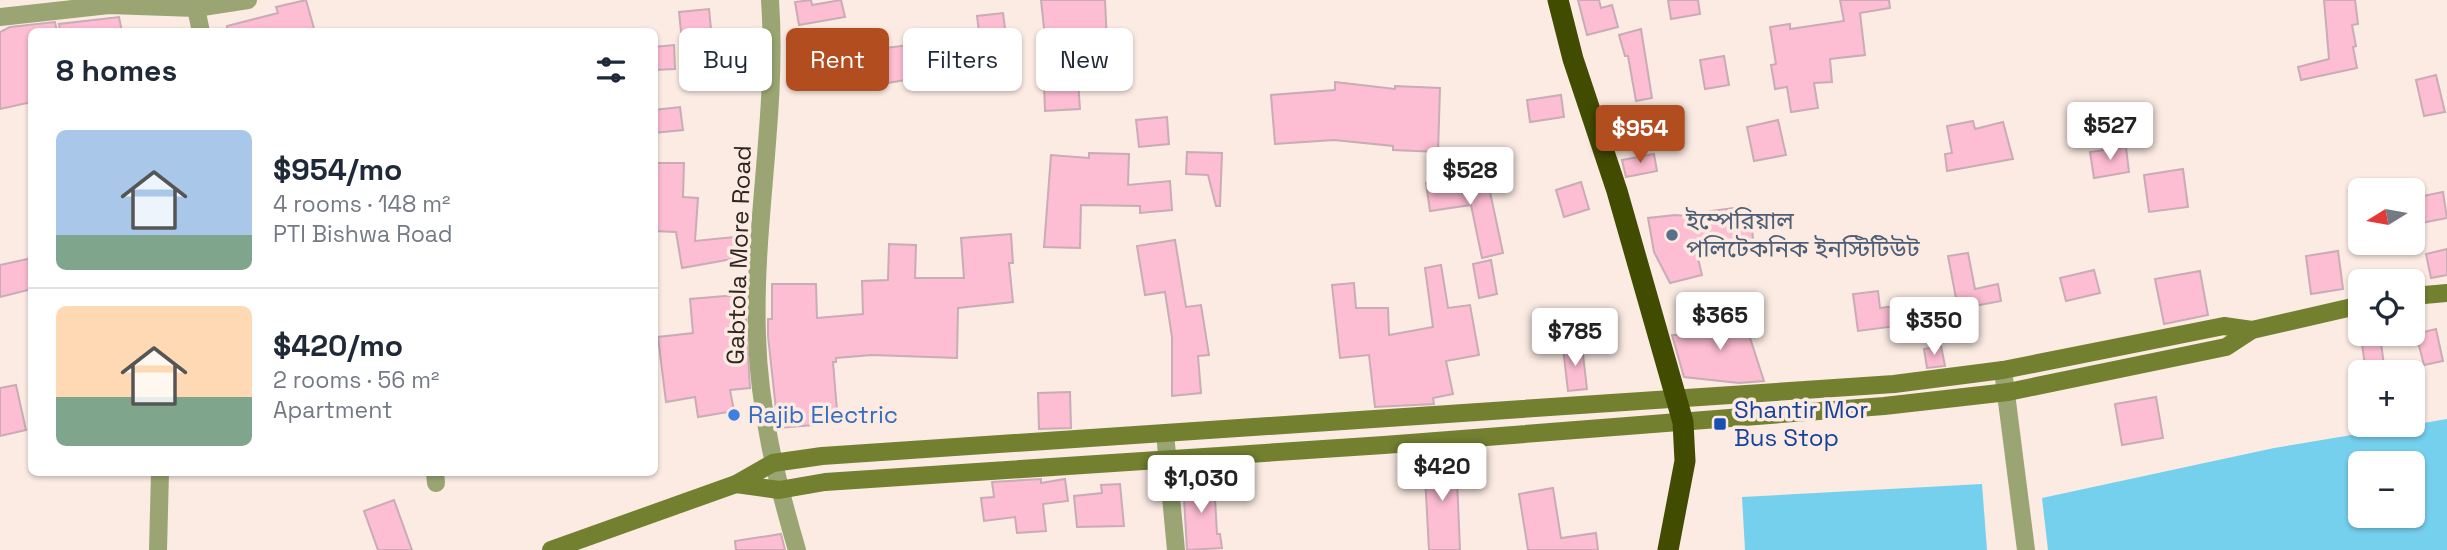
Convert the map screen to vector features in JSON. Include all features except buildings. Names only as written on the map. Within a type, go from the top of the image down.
[{"type":"highway","points":[[1558,0],[1573,59],[1617,191],[1683,422],[1685,461],[1668,550]]},
{"type":"street","points":[[0,17],[109,5],[196,8],[248,0]]},
{"type":"street","name":"Gabtola More Road","points":[[770,0],[774,56],[764,173],[757,334],[763,413],[779,490],[797,550]]},
{"type":"street","points":[[196,8],[200,28]]},
{"type":"street","points":[[2425,295],[2447,293]]},
{"type":"street","points":[[736,484],[779,490],[825,482],[1342,447],[1564,428],[1683,422],[2008,392],[2226,347],[2252,330],[2348,308]]},
{"type":"street","points":[[551,550],[736,484],[773,463],[822,456],[1894,384],[2003,370],[2224,326],[2252,330]]},
{"type":"street","points":[[2003,370],[2008,392],[2026,550]]},
{"type":"street","points":[[1340,421],[1342,447]]},
{"type":"street","points":[[1165,433],[1175,550]]},
{"type":"street","points":[[158,550],[160,476]]},
{"type":"water","points":[[2447,419],[2447,550],[2048,550],[2042,498],[2274,448],[2348,436],[2425,437],[2425,423]]},
{"type":"water","points":[[1982,484],[1987,550],[1745,550],[1742,497]]},
{"type":"place","name":"ইম্পেরিয়াল পলিটেকনিক ইনস্টিটিউট","points":[[1672,235]]},
{"type":"place","name":"Rajib Electric","points":[[734,415]]},
{"type":"place","name":"Shantir Mor Bus Stop","points":[[1720,424]]}]
